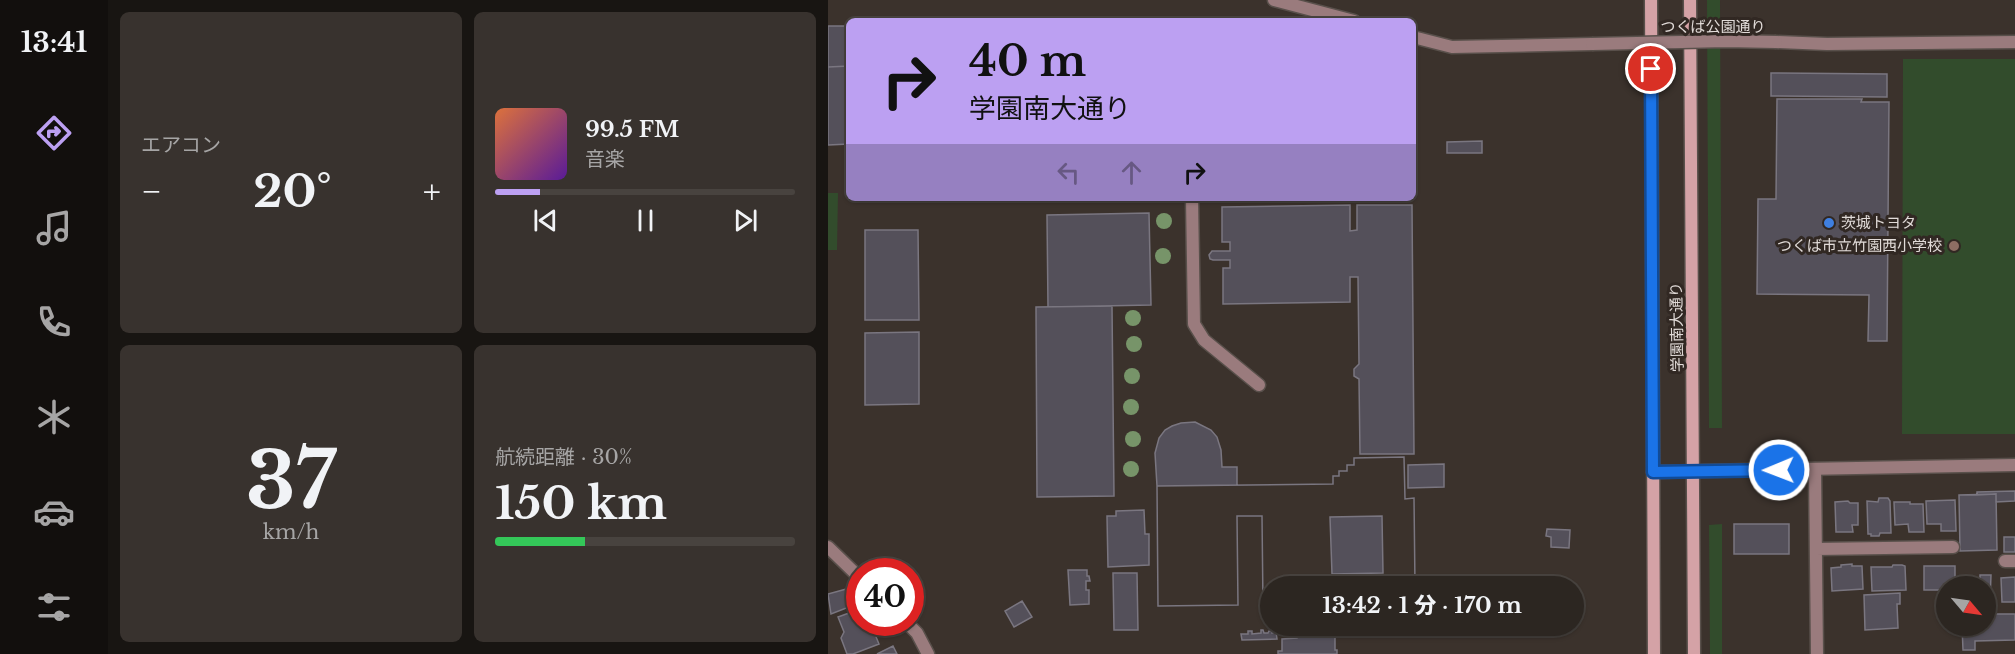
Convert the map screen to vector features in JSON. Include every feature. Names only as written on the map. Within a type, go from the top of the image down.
[{"type":"main road","name":"学園南大通り","points":[[1650,0],[1654,654]]},
{"type":"main road","name":"学園南大通り","points":[[1690,0],[1694,654]]},
{"type":"street","points":[[1274,0],[1343,18]]},
{"type":"street","name":"つくば公園通り","points":[[1416,38],[1452,47],[1726,41],[1827,44],[2015,42]]},
{"type":"street","points":[[1192,201],[1194,324],[1204,340],[1259,385]]},
{"type":"street","points":[[1653,472],[2015,465]]},
{"type":"street","points":[[1815,469],[1816,654]]},
{"type":"street","points":[[828,547],[846,564]]},
{"type":"street","points":[[1816,549],[1953,547]]},
{"type":"street","points":[[919,636],[928,654]]},
{"type":"green space","points":[[1707,0],[1720,0],[1722,428],[1709,428]]},
{"type":"green space","name":"つくば市立竹園西小学校","points":[[1903,59],[2015,59],[2015,434],[1902,434]]},
{"type":"green space","points":[[828,193],[838,193],[837,250],[828,250]]},
{"type":"green space","points":[[1722,524],[1722,654],[1710,654],[1709,525]]},
{"type":"building","points":[[828,26],[846,26],[846,66],[828,67]]},
{"type":"building","points":[[846,66],[846,144],[828,145],[828,67]]},
{"type":"building","points":[[1771,73],[1887,74],[1887,97],[1771,96]]},
{"type":"building","points":[[1777,99],[1862,99],[1861,102],[1889,102],[1887,341],[1868,341],[1869,295],[1757,294],[1758,199],[1776,199]]},
{"type":"building","points":[[1482,141],[1482,153],[1447,153],[1447,142]]},
{"type":"building","points":[[1350,205],[1350,231],[1357,230],[1357,205],[1412,205],[1414,454],[1360,454],[1359,379],[1354,376],[1354,369],[1359,364],[1358,277],[1350,277],[1350,302],[1223,304],[1223,268],[1230,268],[1230,260],[1210,259],[1209,255],[1212,251],[1230,251],[1230,242],[1222,242],[1222,207]]},
{"type":"building","points":[[1149,213],[1151,305],[1048,307],[1047,215]]},
{"type":"building","points":[[865,230],[918,230],[919,320],[865,320]]},
{"type":"building","points":[[1112,306],[1114,496],[1037,497],[1036,307]]},
{"type":"building","points":[[919,332],[919,404],[865,405],[865,333]]},
{"type":"building","points":[[1195,422],[1211,430],[1217,437],[1221,450],[1222,467],[1237,467],[1237,485],[1157,486],[1155,453],[1159,438],[1165,430],[1172,426]]},
{"type":"building","points":[[1404,457],[1405,499],[1414,498],[1415,576],[1263,576],[1262,516],[1237,516],[1238,605],[1158,606],[1157,486],[1333,484],[1333,476],[1339,476],[1339,471],[1347,471],[1347,465],[1354,465],[1354,458]],"holes":[[[1382,516],[1383,573],[1332,574],[1330,517]]]},
{"type":"building","points":[[1404,457],[1405,499],[1414,498],[1415,576],[1263,576],[1262,516],[1237,516],[1238,605],[1158,606],[1157,486],[1333,484],[1333,476],[1339,476],[1339,471],[1347,471],[1347,465],[1354,465],[1354,458]]},
{"type":"building","points":[[1444,464],[1444,487],[1408,488],[1408,465]]},
{"type":"building","points":[[2015,491],[2015,501],[1996,502],[1996,494],[1977,495],[1977,492]]},
{"type":"building","points":[[1996,494],[1997,550],[1960,551],[1959,495]]},
{"type":"building","points":[[1879,498],[1888,498],[1890,501],[1891,533],[1871,536],[1868,534],[1867,501],[1878,502]]},
{"type":"building","points":[[1955,500],[1956,531],[1941,531],[1941,524],[1927,524],[1926,501]]},
{"type":"building","points":[[1835,502],[1858,503],[1858,525],[1852,525],[1853,532],[1836,532]]},
{"type":"building","points":[[1894,502],[1923,504],[1924,532],[1909,532],[1908,524],[1895,525]]},
{"type":"building","points":[[1144,510],[1145,534],[1149,534],[1149,565],[1108,567],[1107,516],[1116,516],[1116,511]]},
{"type":"building","points":[[1734,524],[1789,524],[1789,554],[1734,554]]},
{"type":"building","points":[[1547,529],[1570,530],[1569,548],[1551,547],[1551,537],[1546,536]]},
{"type":"building","points":[[2004,537],[2015,537],[2015,552],[2004,552]]},
{"type":"building","points":[[1852,564],[1852,566],[1862,566],[1863,589],[1832,591],[1831,568]]},
{"type":"building","points":[[1893,565],[1905,566],[1906,590],[1872,591],[1871,567],[1892,567]]},
{"type":"building","points":[[1924,566],[1955,566],[1955,576],[1936,576],[1936,590],[1924,590]]},
{"type":"building","points":[[1068,570],[1087,570],[1090,581],[1086,581],[1086,590],[1089,590],[1089,604],[1070,605]]},
{"type":"building","points":[[1113,573],[1137,573],[1138,630],[1114,630]]},
{"type":"building","points":[[2015,577],[2015,602],[2002,602],[2001,578]]},
{"type":"building","points":[[846,589],[846,608],[831,614],[828,594]]},
{"type":"building","points":[[1900,593],[1900,604],[1897,604],[1898,628],[1865,630],[1864,595]]},
{"type":"building","points":[[1022,601],[1032,617],[1014,627],[1005,611]]},
{"type":"building","points":[[846,614],[846,636],[876,636],[879,644],[847,654],[841,638],[844,632],[838,617]]},
{"type":"building","points":[[1996,614],[2015,614],[2015,640],[1975,641],[1975,650],[1963,650],[1962,636],[1996,636]]},
{"type":"building","points":[[1248,631],[1252,631],[1252,634],[1277,636],[1277,639],[1242,640],[1241,634],[1248,634]]},
{"type":"building","points":[[1297,636],[1335,636],[1337,654],[1278,654],[1278,651],[1282,651],[1282,639],[1297,638]]},
{"type":"building","points":[[893,646],[897,654],[877,654]]},
{"type":"place","name":"茨城トヨタ","points":[[1829,223]]},
{"type":"place","name":"つくば市立竹園西小学校","points":[[1954,246]]},
{"type":"route","points":[[1651,69],[1653,472],[1779,470]]}]
